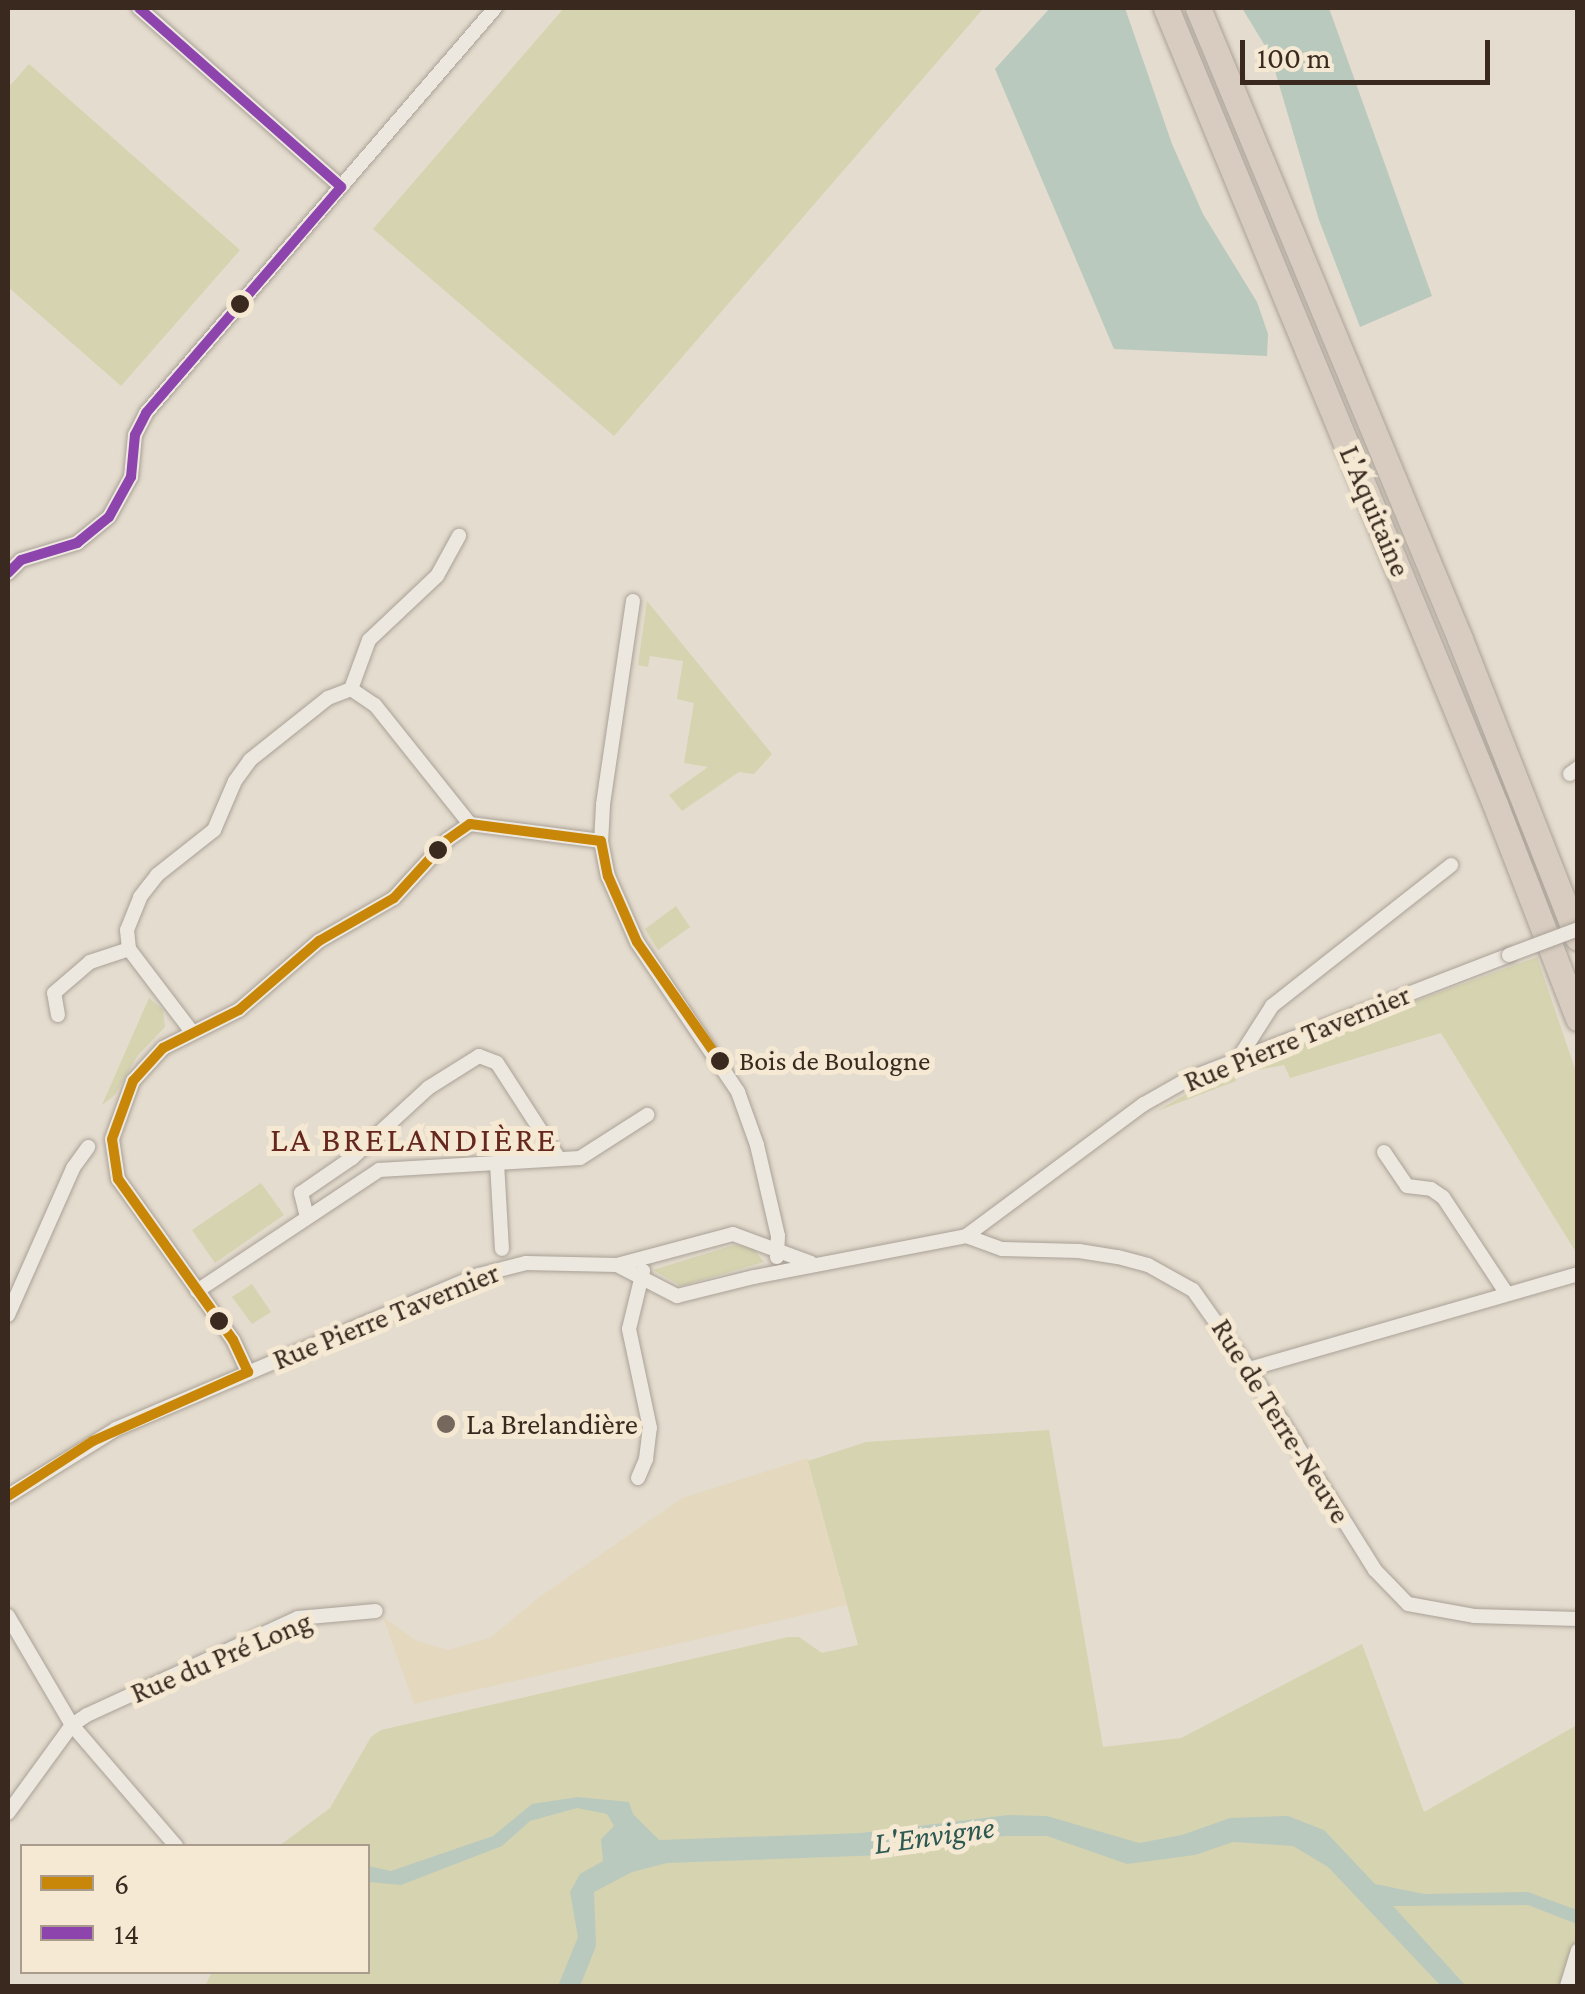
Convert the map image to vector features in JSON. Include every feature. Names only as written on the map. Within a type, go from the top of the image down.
[{"type":"highway","name":"L'Aquitaine","points":[[1166,8],[1496,804],[1578,1018]]},
{"type":"highway","name":"L'Aquitaine","points":[[1198,8],[1466,655],[1578,938]]},
{"type":"street","points":[[139,8],[341,187]]},
{"type":"street","points":[[8,573],[21,560],[77,543],[109,518],[131,476],[135,434],[146,413],[495,8]]},
{"type":"street","points":[[192,1032],[129,949],[127,930],[140,897],[158,876],[214,830],[241,770],[328,698],[350,689],[370,640],[436,576],[459,536]]},
{"type":"street","points":[[634,602],[602,804],[601,841],[608,876],[638,942],[738,1092],[757,1145],[779,1250],[774,1273]]},
{"type":"street","points":[[350,689],[375,705],[470,824]]},
{"type":"street","points":[[248,1372],[233,1340],[129,1201],[118,1179],[112,1139],[123,1102],[146,1063],[192,1032],[239,1010],[319,941],[394,898],[447,840],[470,824],[601,841]]},
{"type":"street","points":[[1239,1056],[1272,1006],[1451,865]]},
{"type":"street","name":"Rue Pierre Tavernier","points":[[617,1265],[677,1296],[966,1236],[1144,1104],[1239,1056],[1578,929]]},
{"type":"street","points":[[58,1015],[54,993],[90,962],[129,949]]},
{"type":"street","points":[[306,1217],[301,1192],[352,1158],[428,1088],[479,1056],[497,1063],[559,1159]]},
{"type":"street","points":[[197,1291],[379,1170],[580,1158],[647,1114]]},
{"type":"street","points":[[8,1315],[73,1168],[88,1147]]},
{"type":"street","points":[[1384,1152],[1407,1186],[1431,1189],[1443,1197],[1508,1294]]},
{"type":"street","points":[[496,1163],[502,1249]]},
{"type":"street","name":"Rue Pierre Tavernier","points":[[8,1496],[93,1441],[479,1275],[546,1262],[617,1265],[734,1234],[817,1264]]},
{"type":"street","name":"Rue de Terre-Neuve","points":[[966,1236],[1002,1249],[1079,1251],[1148,1264],[1201,1298],[1362,1551],[1396,1595],[1435,1612],[1578,1619]]},
{"type":"street","points":[[638,1478],[646,1459],[650,1428],[629,1329],[650,1257]]},
{"type":"street","points":[[1249,1369],[1578,1274]]},
{"type":"street","name":"Rue du Pré Long","points":[[72,1725],[282,1624],[312,1615],[376,1610]]},
{"type":"street","points":[[8,1616],[72,1725],[174,1844]]},
{"type":"street","points":[[8,1813],[72,1725]]},
{"type":"street","points":[[1566,1986],[1578,1951]]},
{"type":"shaded area","points":[[564,8],[982,10],[614,436],[373,229]]},
{"type":"shaded area","points":[[29,64],[240,250],[121,386],[8,287],[8,88]]},
{"type":"shaded area","points":[[647,601],[772,754],[754,774],[739,772],[682,811],[669,795],[708,767],[684,763],[694,703],[677,699],[683,661],[650,656],[648,667],[638,665]]},
{"type":"shaded area","points":[[676,906],[690,927],[658,950],[645,929]]},
{"type":"shaded area","points":[[1537,957],[1577,1075],[1577,1254],[1441,1033],[1290,1078],[1284,1065],[1258,1070],[1254,1066],[1255,1060],[1267,1055]]},
{"type":"shaded area","points":[[149,998],[163,1010],[165,1027],[138,1055],[115,1095],[102,1105]]},
{"type":"shaded area","points":[[1229,1069],[1234,1070],[1236,1081],[1157,1111]]},
{"type":"shaded area","points":[[261,1183],[284,1215],[215,1263],[192,1230]]},
{"type":"shaded area","points":[[734,1245],[752,1247],[764,1262],[681,1286],[653,1270]]},
{"type":"shaded area","points":[[252,1284],[271,1312],[252,1324],[232,1297]]},
{"type":"shaded area","points":[[1049,1430],[1103,1747],[1181,1738],[1362,1644],[1424,1812],[1577,1725],[1577,1986],[205,1986],[211,1974],[370,1974],[370,1844],[282,1844],[330,1808],[371,1737],[381,1730],[788,1637],[799,1637],[822,1653],[858,1645],[808,1461],[866,1442]]},
{"type":"shaded area","points":[[808,1458],[847,1605],[414,1704],[383,1617],[417,1641],[448,1650],[490,1638],[538,1598],[682,1498]]},
{"type":"water","points":[[1050,8],[1125,8],[1172,144],[1203,214],[1257,302],[1268,334],[1267,356],[1114,349],[995,69]]},
{"type":"water","points":[[1242,8],[1329,8],[1432,296],[1360,327],[1319,220],[1270,54]]},
{"type":"water","name":"L'Envigne","points":[[578,1797],[629,1802],[633,1814],[659,1840],[861,1833],[1009,1815],[1047,1816],[1139,1843],[1182,1835],[1230,1818],[1288,1816],[1324,1830],[1375,1884],[1424,1894],[1528,1892],[1577,1910],[1577,1924],[1528,1905],[1393,1906],[1466,1986],[1441,1986],[1328,1867],[1293,1846],[1233,1842],[1195,1855],[1127,1864],[1047,1836],[972,1838],[911,1854],[667,1863],[632,1872],[594,1892],[596,1946],[580,1986],[558,1986],[578,1937],[570,1892],[580,1874],[603,1861],[601,1839],[614,1826],[607,1814],[577,1808],[530,1821],[502,1846],[401,1885],[370,1882],[370,1866],[391,1871],[493,1836],[532,1804]]},
{"type":"transit line","name":"14","points":[[139,8],[341,187]]},
{"type":"transit line","name":"14","points":[[8,573],[21,560],[77,543],[109,517],[131,477],[135,435],[146,413],[341,187]]},
{"type":"transit line","name":"6","points":[[248,1372],[233,1340],[118,1179],[112,1139],[133,1081],[163,1048],[239,1010],[319,941],[394,898],[447,840],[470,824],[601,841]]},
{"type":"transit line","name":"6","points":[[601,841],[608,876],[637,942],[725,1068]]},
{"type":"transit line","name":"6","points":[[8,1496],[93,1441],[248,1372]]},
{"type":"place","name":"Bois de Boulogne","points":[[720,1061]]},
{"type":"place","name":"La Brelandière","points":[[446,1424]]},
{"type":"district","name":"LA BRELANDIÈRE","points":[[414,1140]]}]
